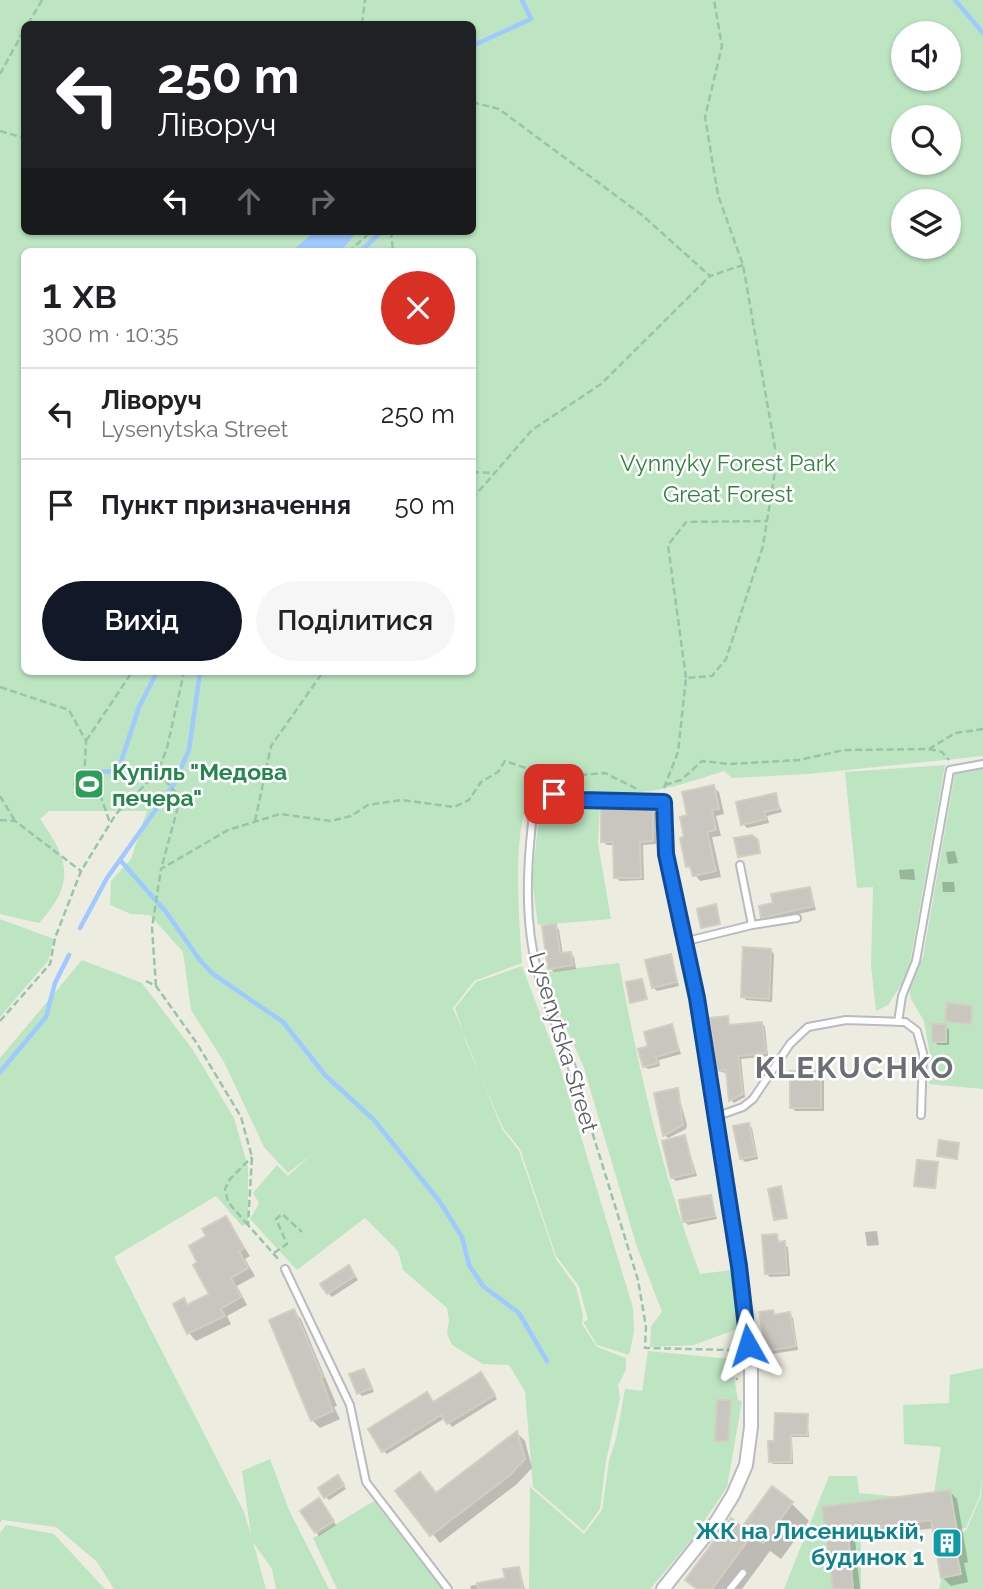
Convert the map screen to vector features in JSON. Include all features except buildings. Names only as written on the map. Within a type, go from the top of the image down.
[{"type":"street","points":[[663,1589],[717,1521],[733,1495],[747,1465],[751,1427],[751,1371],[739,1266],[713,1117],[687,941],[666,854],[664,802]]},
{"type":"lane","points":[[898,1022],[902,996],[916,961],[950,770],[983,764]]},
{"type":"lane","name":"Lysenytska Street","points":[[574,1073],[538,975],[533,943],[528,895],[534,806],[545,796],[554,794],[581,800],[664,802]]},
{"type":"lane","points":[[740,865],[752,925]]},
{"type":"lane","points":[[687,941],[752,925],[797,918]]},
{"type":"lane","points":[[713,1117],[743,1107],[753,1099],[790,1044],[808,1027],[846,1020],[898,1022],[912,1026],[921,1038],[922,1115]]},
{"type":"lane","points":[[285,1269],[351,1405],[366,1482],[448,1589]]},
{"type":"lane","points":[[730,1589],[743,1573]]},
{"type":"path","points":[[30,21],[42,0]]},
{"type":"path","points":[[362,21],[365,0]]},
{"type":"path","points":[[686,678],[712,676],[726,659],[762,546],[777,460],[743,265],[718,195],[705,117],[722,46],[714,0]]},
{"type":"path","points":[[0,74],[21,36]]},
{"type":"path","points":[[476,103],[499,109],[642,215],[710,276]]},
{"type":"path","points":[[0,131],[21,137]]},
{"type":"path","points":[[353,248],[367,235]]},
{"type":"path","points":[[476,494],[532,430],[601,384],[710,276],[743,265]]},
{"type":"path","points":[[476,472],[495,473]]},
{"type":"path","points":[[664,802],[663,785],[678,752],[686,678],[668,545],[685,522],[767,522]]},
{"type":"path","points":[[110,823],[101,797],[84,779],[86,741],[130,675]]},
{"type":"path","points":[[0,1021],[50,964],[55,938],[81,872],[110,823],[158,772],[167,748],[183,675]]},
{"type":"path","points":[[255,821],[271,746],[321,675]]},
{"type":"path","points":[[0,687],[69,710],[86,741]]},
{"type":"path","points":[[929,749],[956,733],[983,729]]},
{"type":"path","points":[[663,785],[681,780],[702,761],[730,764],[799,760],[844,750],[929,749],[942,752],[950,765]]},
{"type":"path","points":[[160,869],[204,841],[280,814],[331,821],[351,816],[368,805],[402,800],[454,807],[469,800],[481,782],[498,772],[505,761],[544,774],[569,776],[605,773],[640,790]]},
{"type":"path","points":[[156,986],[152,928],[160,869],[179,803],[177,794],[158,772]]},
{"type":"path","points":[[0,796],[15,821],[81,872]]},
{"type":"path","points":[[0,820],[15,821]]},
{"type":"path","points":[[146,981],[156,986],[196,1042],[241,1117],[252,1157],[248,1225]]},
{"type":"path","name":"Lysenytska Street","points":[[574,1073],[638,1280],[646,1327],[645,1348],[729,1350],[734,1358],[737,1380]]},
{"type":"path","points":[[252,1157],[230,1179],[225,1189],[228,1202],[285,1269]]},
{"type":"path","points":[[274,1253],[287,1244],[276,1219],[282,1214],[302,1232]]},
{"type":"green space","name":"Great Forest","points":[[0,0],[983,0],[983,756],[808,774],[732,778],[724,771],[677,785],[633,793],[542,789],[536,792],[528,804],[519,846],[518,899],[522,963],[474,981],[453,1008],[502,1129],[519,1151],[556,1259],[576,1287],[583,1315],[582,1324],[597,1347],[626,1358],[626,1370],[618,1385],[620,1398],[606,1461],[600,1509],[584,1531],[533,1487],[525,1391],[509,1365],[483,1364],[452,1345],[447,1334],[447,1308],[403,1270],[398,1251],[365,1218],[297,1270],[250,1219],[259,1203],[253,1193],[277,1165],[288,1176],[312,1154],[288,1173],[264,1147],[224,1062],[191,1010],[183,952],[150,915],[131,914],[110,905],[111,881],[131,859],[147,811],[49,811],[40,819],[57,847],[64,871],[59,896],[39,923],[0,914]]},
{"type":"green space","points":[[945,765],[908,974],[888,1005],[876,1011],[871,965],[873,887],[857,888],[845,772]]},
{"type":"green space","points":[[983,766],[983,1089],[929,1084],[930,1055],[924,1021],[911,999],[909,988],[923,957],[955,773]]},
{"type":"green space","points":[[550,800],[600,806],[598,843],[611,919],[538,925],[532,881],[540,807]]},
{"type":"green space","points":[[0,919],[54,939],[48,961],[0,1017]]},
{"type":"green space","points":[[82,960],[142,983],[193,1050],[234,1118],[248,1167],[248,1224],[242,1226],[216,1196],[114,1257],[244,1512],[251,1535],[242,1471],[270,1459],[289,1510],[329,1589],[276,1589],[272,1569],[253,1542],[266,1589],[114,1589],[97,1562],[56,1527],[2,1520],[0,1523],[0,1058]]},
{"type":"green space","points":[[619,963],[652,1120],[686,1236],[700,1274],[732,1270],[737,1329],[694,1345],[650,1347],[651,1326],[662,1312],[636,1244],[583,1065],[561,1017],[546,972]]},
{"type":"green space","points":[[522,966],[559,1064],[633,1308],[634,1332],[629,1355],[597,1345],[583,1322],[588,1320],[579,1286],[556,1256],[520,1149],[503,1128],[467,1045],[455,1008],[476,982]]},
{"type":"green space","points":[[648,1351],[731,1359],[738,1400],[742,1401],[727,1487],[693,1538],[650,1589],[529,1589],[530,1487],[584,1534],[602,1510],[609,1461],[625,1389],[642,1391]]},
{"type":"green space","points":[[983,1368],[983,1589],[939,1589],[951,1543],[967,1529],[981,1495],[982,1477],[980,1495],[966,1528],[947,1531],[947,1510],[861,1527],[861,1589],[784,1589],[829,1476],[857,1476],[859,1493],[933,1500],[941,1447],[904,1444],[903,1405],[949,1403],[950,1375]]},
{"type":"green space","points":[[374,1501],[442,1589],[337,1589],[313,1538]]},
{"type":"green space","points":[[6,1525],[54,1534],[105,1589],[0,1589],[0,1533]]},
{"type":"water","points":[[310,235],[354,235],[344,248],[296,248]]},
{"type":"waterway","points":[[476,44],[531,19],[522,0]]},
{"type":"waterway","points":[[955,0],[983,33]]},
{"type":"waterway","points":[[364,248],[378,235]]},
{"type":"waterway","points":[[75,784],[95,772],[118,771],[139,707],[155,675]]},
{"type":"waterway","points":[[80,928],[107,878],[174,784],[189,750],[200,675]]},
{"type":"waterway","points":[[89,784],[99,787],[90,777],[92,773]]},
{"type":"waterway","points":[[120,860],[166,912],[213,974],[283,1022],[325,1075],[374,1120],[440,1202],[462,1237],[469,1265],[483,1286],[519,1313],[547,1361]]},
{"type":"waterway","points":[[0,1072],[46,1017],[55,983],[69,955]]},
{"type":"place","name":"Купіль \"Медова печера\"","points":[[89,784]]},
{"type":"place","name":"ЖК на Лисеницькій, будинок 1","points":[[947,1543]]},
{"type":"district","name":"KLEKUCHKO","points":[[855,1067]]},
{"type":"route","points":[[554,794],[581,800],[664,802],[666,854],[687,941],[697,998],[713,1117],[739,1266],[748,1345]]},
{"type":"park label","name":"Vynnyky Forest Park","points":[[728,462]]}]
